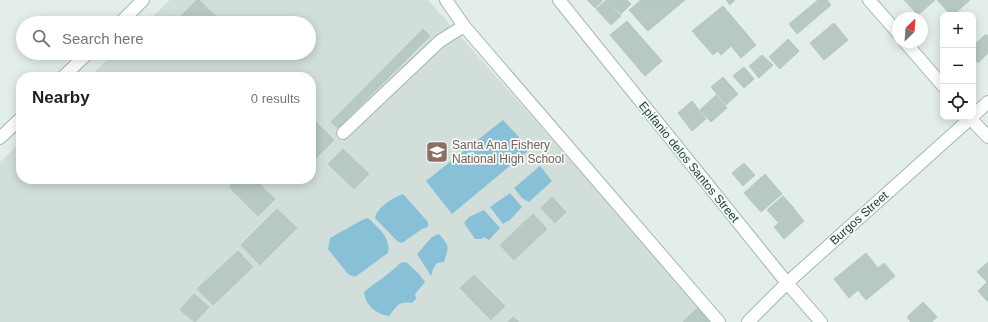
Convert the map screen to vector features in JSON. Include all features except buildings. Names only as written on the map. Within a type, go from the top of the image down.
[{"type":"street","points":[[127,16],[143,0]]},
{"type":"street","points":[[446,0],[464,26],[719,322]]},
{"type":"street","name":"Epifanio delos Santos Street","points":[[559,0],[787,283],[821,322]]},
{"type":"street","points":[[869,0],[892,27]]},
{"type":"street","points":[[344,133],[440,41],[464,26]]},
{"type":"street","points":[[910,48],[941,84]]},
{"type":"street","points":[[69,72],[81,60]]},
{"type":"street","name":"Burgos Street","points":[[976,113],[988,102]]},
{"type":"street","name":"Burgos Street","points":[[748,322],[787,283],[968,120]]},
{"type":"street","points":[[974,120],[988,137]]},
{"type":"street","points":[[0,138],[16,123]]},
{"type":"shaded area","name":"Santa Ana Fishery National High School","points":[[170,0],[428,0],[715,322],[0,322],[0,162],[16,147],[16,184],[316,184],[316,72],[94,72],[107,60],[316,60],[316,16],[153,16]]},
{"type":"water","points":[[503,120],[530,149],[452,214],[426,181]]},
{"type":"water","points":[[540,166],[552,181],[529,202],[522,198],[514,188]]},
{"type":"water","points":[[510,193],[522,207],[510,220],[503,224],[490,207]]},
{"type":"water","points":[[403,194],[428,222],[428,227],[422,229],[402,243],[397,241],[375,218],[379,210],[390,200]]},
{"type":"water","points":[[484,210],[500,228],[489,240],[484,237],[482,239],[475,239],[464,223],[469,217]]},
{"type":"water","points":[[368,218],[380,229],[386,238],[388,242],[388,253],[355,277],[348,274],[328,249],[330,238]]},
{"type":"water","points":[[439,234],[447,244],[448,249],[444,262],[437,263],[431,276],[417,254],[432,237]]},
{"type":"water","points":[[406,262],[425,282],[415,294],[416,299],[412,303],[398,305],[389,316],[376,311],[369,305],[364,292],[400,263]]},
{"type":"place","name":"Santa Ana Fishery National High School","points":[[437,152]]}]
